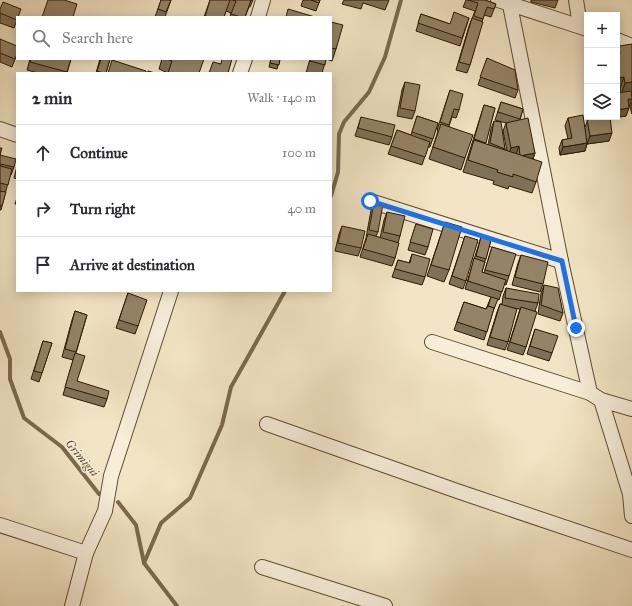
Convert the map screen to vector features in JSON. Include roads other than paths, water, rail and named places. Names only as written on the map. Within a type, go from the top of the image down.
[{"type":"street","points":[[258,16],[263,0]]},
{"type":"street","points":[[576,0],[583,28]]},
{"type":"street","points":[[504,2],[583,28]]},
{"type":"street","points":[[504,2],[562,261],[596,396],[630,494],[632,516]]},
{"type":"street","points":[[620,41],[632,46]]},
{"type":"street","points":[[240,72],[245,60]]},
{"type":"street","points":[[0,129],[16,135]]},
{"type":"street","points":[[370,201],[562,261]]},
{"type":"street","points":[[72,606],[86,553],[105,511],[111,476],[171,292]]},
{"type":"street","points":[[432,342],[632,409]]},
{"type":"street","points":[[267,424],[632,550]]},
{"type":"street","points":[[0,525],[86,553]]},
{"type":"street","points":[[262,567],[385,606]]},
{"type":"waterway","points":[[332,193],[338,172],[339,134],[344,122],[369,92],[385,57],[401,0]]},
{"type":"waterway","points":[[144,563],[161,523],[190,498],[222,425],[231,387],[284,292]]},
{"type":"waterway","name":"Grimigui","points":[[0,332],[10,359],[10,379],[24,418],[62,447],[99,494]]},
{"type":"waterway","name":"Grimigui","points":[[118,502],[136,525],[144,563],[177,606]]}]
